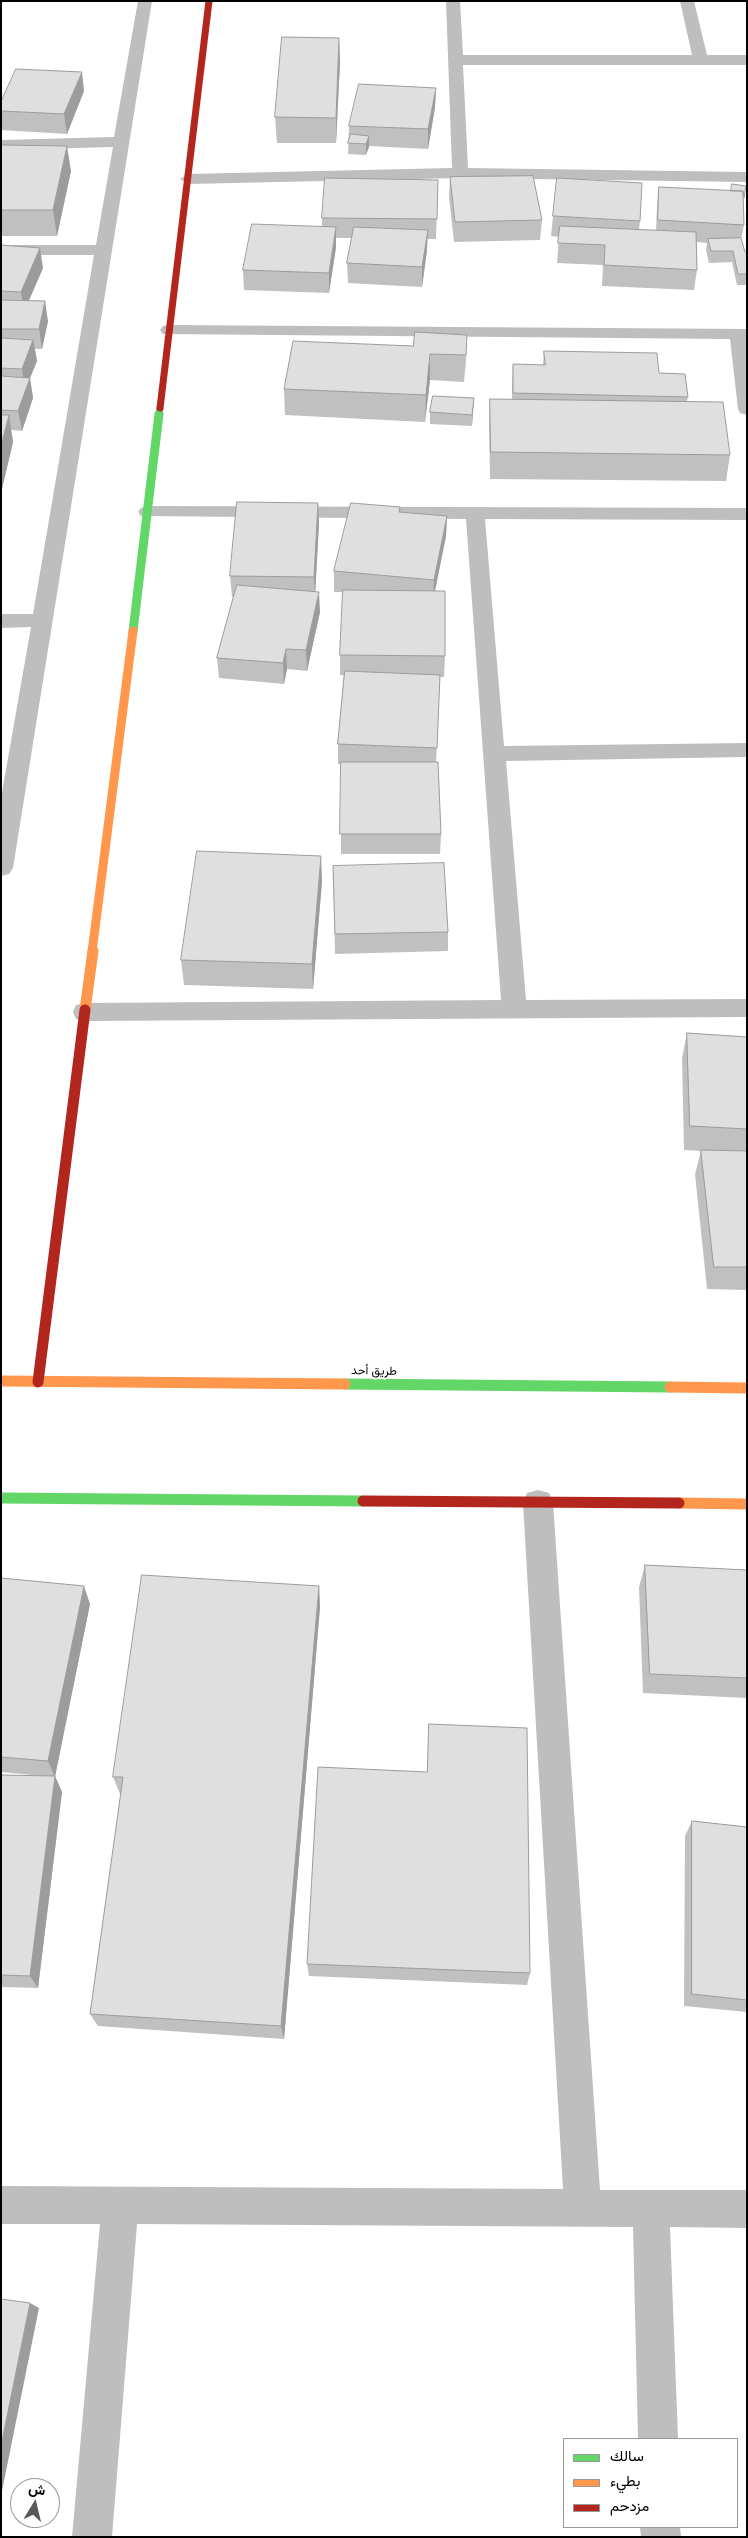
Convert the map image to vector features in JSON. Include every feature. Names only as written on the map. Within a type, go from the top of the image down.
[{"type":"street","points":[[1,868],[146,1]]},
{"type":"street","points":[[38,1382],[148,512],[209,1]]},
{"type":"street","points":[[453,1],[460,173]]},
{"type":"street","points":[[687,1],[701,60]]},
{"type":"street","points":[[456,60],[747,60]]},
{"type":"street","points":[[1,145],[122,142]]},
{"type":"street","points":[[188,178],[460,173],[747,177]]},
{"type":"street","points":[[1,250],[104,250]]},
{"type":"street","points":[[170,330],[743,334],[747,409]]},
{"type":"street","points":[[148,512],[747,514]]},
{"type":"street","points":[[475,513],[514,1009]]},
{"type":"street","points":[[1,621],[42,620]]},
{"type":"street","points":[[494,754],[747,750]]},
{"type":"street","points":[[85,1012],[747,1008]]},
{"type":"street","name":"طريق أحد","points":[[1,1381],[747,1388]]},
{"type":"street","points":[[1,1498],[747,1504]]},
{"type":"street","points":[[538,1502],[583,2208]]},
{"type":"street","points":[[1,2205],[747,2209]]},
{"type":"street","points":[[92,2537],[120,2206]]},
{"type":"street","points":[[651,2208],[658,2438]]},
{"type":"building","points":[[282,37],[339,38],[336,118],[275,117]]},
{"type":"building","points":[[16,69],[82,72],[64,114],[1,111],[1,102]]},
{"type":"building","points":[[359,84],[436,88],[428,129],[349,126]]},
{"type":"building","points":[[351,134],[369,136],[366,144],[348,143]]},
{"type":"building","points":[[1,145],[67,146],[53,210],[1,210]]},
{"type":"building","points":[[533,176],[542,220],[455,222],[450,177]]},
{"type":"building","points":[[325,178],[438,180],[437,219],[322,218]]},
{"type":"building","points":[[557,178],[642,183],[640,221],[553,216]]},
{"type":"building","points":[[732,184],[746,186],[744,198],[743,191],[731,191]]},
{"type":"building","points":[[659,187],[743,191],[744,225],[658,220]]},
{"type":"building","points":[[252,224],[336,227],[329,273],[243,270]]},
{"type":"building","points":[[560,226],[696,232],[697,270],[604,265],[605,245],[558,243]]},
{"type":"building","points":[[354,227],[428,230],[422,267],[347,263]]},
{"type":"building","points":[[741,238],[745,252],[747,252],[747,274],[738,274],[733,251],[711,251],[708,239]]},
{"type":"building","points":[[1,245],[40,248],[21,292],[1,291]]},
{"type":"building","points":[[1,300],[45,301],[39,329],[1,329]]},
{"type":"building","points":[[415,332],[467,335],[466,355],[430,354],[426,395],[284,389],[293,341],[413,346]]},
{"type":"building","points":[[1,338],[33,340],[22,369],[1,368]]},
{"type":"building","points":[[544,351],[657,353],[659,373],[685,374],[688,397],[513,393],[513,364],[545,365]]},
{"type":"building","points":[[1,376],[30,378],[18,411],[1,410]]},
{"type":"building","points":[[433,396],[474,398],[472,415],[430,412]]},
{"type":"building","points":[[490,399],[723,402],[730,455],[491,452]]},
{"type":"building","points":[[1,415],[9,415],[1,446]]},
{"type":"building","points":[[237,502],[318,503],[314,577],[230,576]]},
{"type":"building","points":[[351,503],[400,507],[399,512],[447,516],[434,580],[334,571]]},
{"type":"building","points":[[237,585],[319,592],[306,650],[286,649],[283,663],[217,658]]},
{"type":"building","points":[[343,590],[445,591],[445,656],[340,655]]},
{"type":"building","points":[[345,671],[440,675],[437,748],[338,744]]},
{"type":"building","points":[[341,762],[438,762],[441,834],[340,834]]},
{"type":"building","points":[[197,851],[321,856],[312,964],[181,960]]},
{"type":"building","points":[[444,863],[448,932],[335,934],[333,866]]},
{"type":"building","points":[[687,1033],[747,1037],[747,1129],[690,1126]]},
{"type":"building","points":[[701,1150],[747,1151],[747,1267],[714,1267]]},
{"type":"building","points":[[645,1565],[747,1570],[747,1678],[650,1674]]},
{"type":"building","points":[[142,1575],[319,1586],[281,2026],[90,2014],[123,1777],[113,1777]]},
{"type":"building","points":[[1,1578],[84,1586],[48,1761],[1,1757]]},
{"type":"building","points":[[429,1724],[527,1728],[530,1973],[307,1964],[318,1767],[427,1772]]},
{"type":"building","points":[[1,1775],[55,1776],[30,1976],[1,1975]]},
{"type":"building","points":[[692,1821],[747,1827],[747,2000],[692,1994]]},
{"type":"building","points":[[1,2299],[30,2303],[1,2446]]},
{"type":"traffic: fast","points":[[133,631],[160,408]]},
{"type":"traffic: fast","points":[[345,1384],[670,1387]]},
{"type":"traffic: fast","points":[[1,1498],[363,1501]]},
{"type":"traffic: slow","points":[[85,1010],[133,631]]},
{"type":"traffic: slow","points":[[1,1381],[345,1384]]},
{"type":"traffic: slow","points":[[670,1387],[747,1388]]},
{"type":"traffic: slow","points":[[679,1503],[747,1504]]},
{"type":"traffic: jam","points":[[160,408],[209,1]]},
{"type":"traffic: jam","points":[[38,1382],[85,1010]]},
{"type":"traffic: jam","points":[[363,1501],[679,1503]]}]
